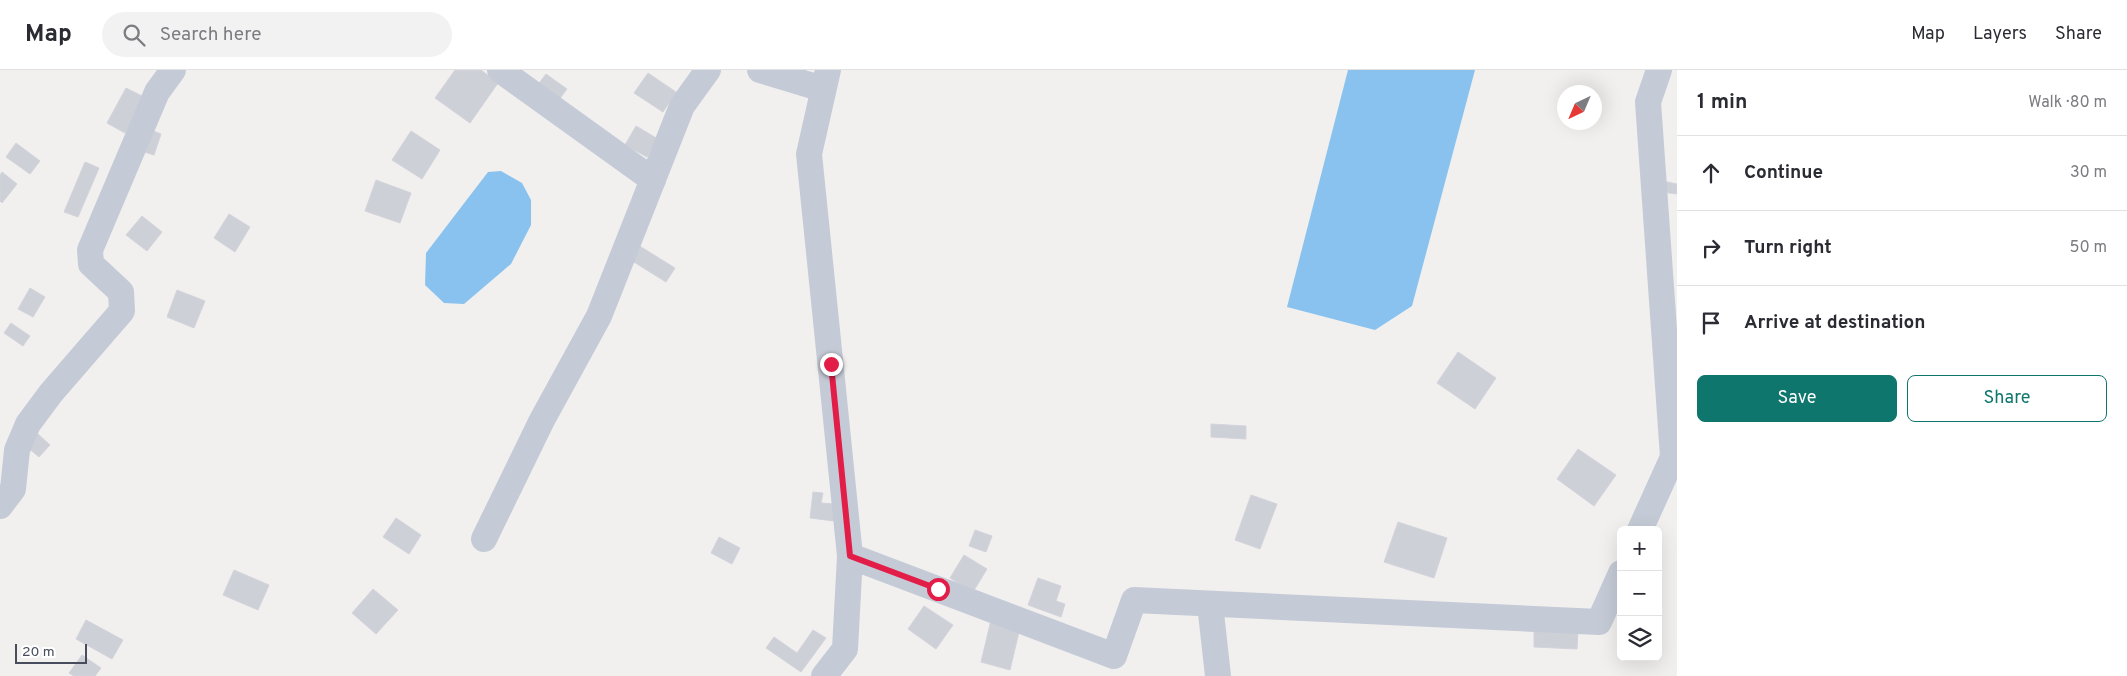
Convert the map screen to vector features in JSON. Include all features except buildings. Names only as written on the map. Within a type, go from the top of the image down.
[{"type":"street","points":[[0,506],[13,489],[17,450],[28,424],[51,393],[122,311],[121,292],[91,264],[90,250],[157,92],[173,70]]},
{"type":"street","points":[[500,70],[653,180]]},
{"type":"street","points":[[484,539],[542,420],[599,316],[682,106],[708,70]]},
{"type":"street","points":[[760,70],[825,80],[809,154],[850,556],[846,649],[824,676]]},
{"type":"street","points":[[1642,526],[1673,457],[1648,102],[1659,70]]},
{"type":"street","points":[[850,556],[1114,656],[1134,600],[1599,622],[1617,582]]},
{"type":"street","points":[[1210,604],[1218,676]]},
{"type":"water","points":[[1348,70],[1475,70],[1412,306],[1375,330],[1287,307]]},
{"type":"water","points":[[501,171],[522,183],[531,200],[531,225],[511,264],[464,304],[444,303],[425,285],[426,253],[488,172]]},
{"type":"route","points":[[831,364],[850,556],[938,589]]}]
